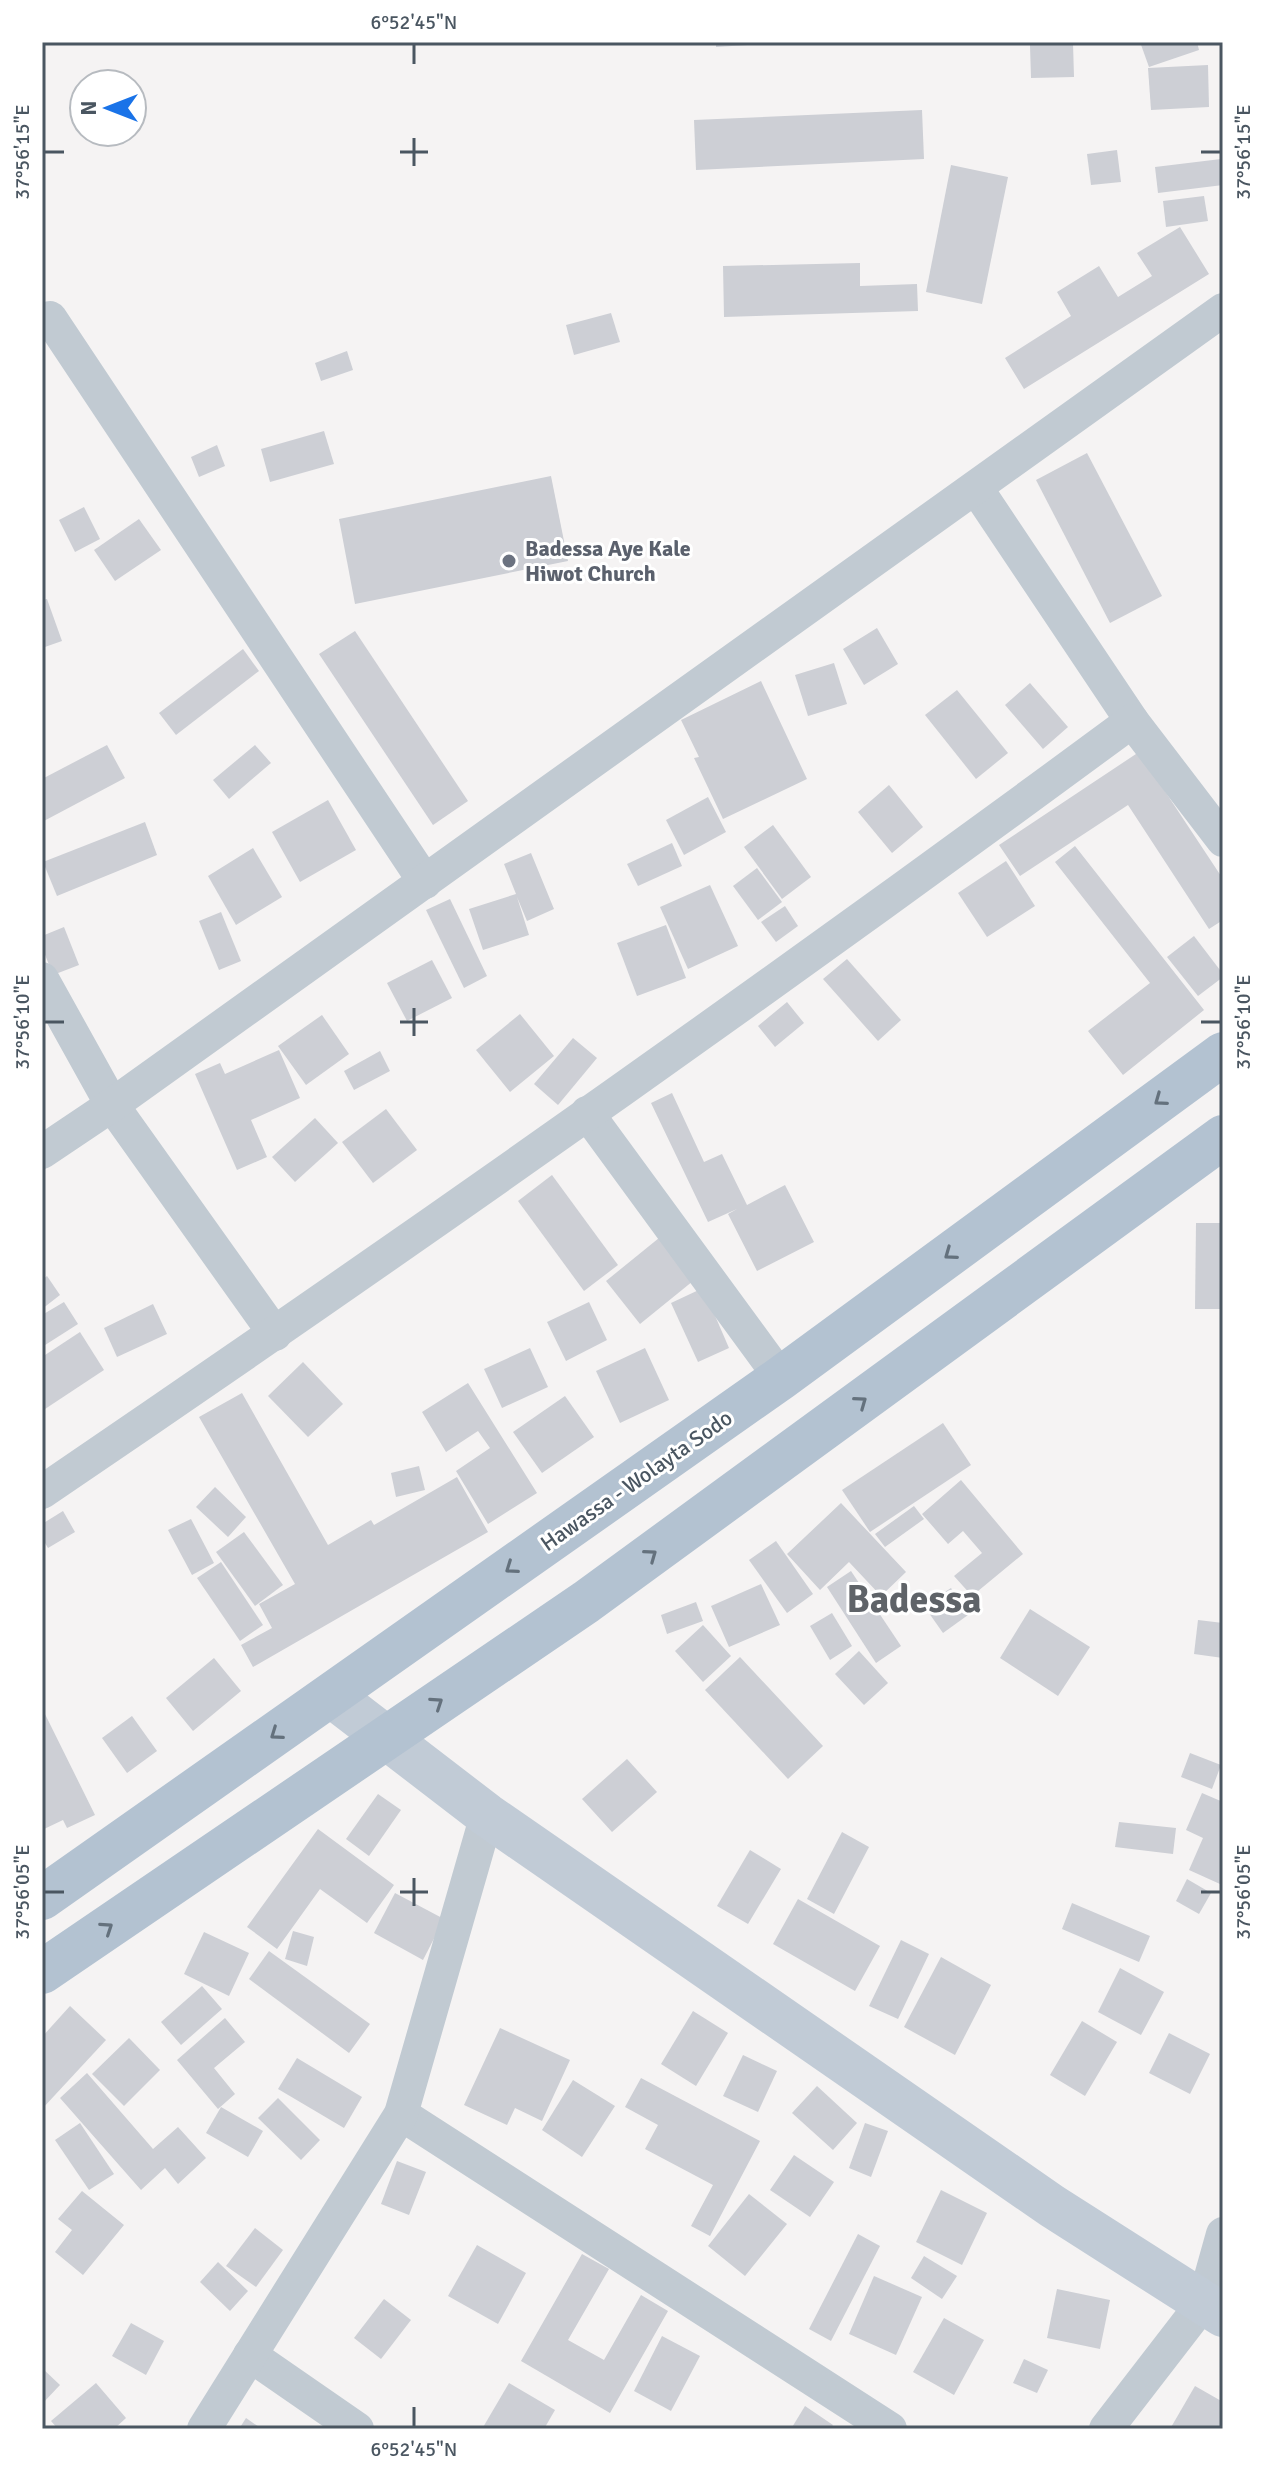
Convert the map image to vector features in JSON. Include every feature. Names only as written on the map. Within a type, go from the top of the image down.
[{"type":"main road","name":"Hawassa - Wolayta Sodo","points":[[42,1898],[781,1378],[1223,1054]]},
{"type":"main road","points":[[42,1972],[586,1602],[1223,1137]]},
{"type":"street","points":[[42,1152],[425,882],[1223,310]]},
{"type":"street","points":[[42,320],[50,318],[425,882]]},
{"type":"street","points":[[976,488],[1132,721],[1223,840]]},
{"type":"street","points":[[42,1492],[275,1334],[906,888],[1132,721]]},
{"type":"street","points":[[42,979],[112,1105],[275,1334]]},
{"type":"street","points":[[587,1113],[781,1378]]},
{"type":"street","points":[[332,1696],[487,1815],[1052,2206],[1213,2308]]},
{"type":"street","points":[[204,2429],[401,2114],[487,1815]]},
{"type":"street","points":[[401,2114],[890,2429]]},
{"type":"street","points":[[1106,2429],[1213,2308],[1223,2234]]},
{"type":"street","points":[[250,2355],[357,2429]]},
{"type":"building","points":[[716,42],[766,42],[766,44],[716,47]]},
{"type":"building","points":[[1140,42],[1197,42],[1199,50],[1149,67]]},
{"type":"building","points":[[1073,43],[1074,77],[1031,78],[1030,45]]},
{"type":"building","points":[[1208,65],[1209,107],[1151,110],[1148,68]]},
{"type":"building","points":[[922,110],[924,159],[696,170],[694,120]]},
{"type":"building","points":[[1117,150],[1121,182],[1091,185],[1087,154]]},
{"type":"building","points":[[1221,159],[1223,185],[1158,193],[1155,167]]},
{"type":"building","points":[[951,165],[1008,177],[982,304],[926,292]]},
{"type":"building","points":[[1204,196],[1208,221],[1166,227],[1163,201]]},
{"type":"building","points":[[1180,227],[1209,274],[1024,389],[1005,358],[1071,316],[1057,292],[1099,266],[1118,297],[1152,276],[1137,253]]},
{"type":"building","points":[[860,263],[860,286],[917,284],[918,311],[724,317],[723,266]]},
{"type":"building","points":[[611,313],[620,342],[574,355],[566,325]]},
{"type":"building","points":[[347,351],[353,370],[321,381],[315,363]]},
{"type":"building","points":[[324,431],[334,464],[270,482],[261,449]]},
{"type":"building","points":[[217,445],[225,466],[199,477],[191,457]]},
{"type":"building","points":[[1087,453],[1162,596],[1110,623],[1036,480]]},
{"type":"building","points":[[551,476],[568,561],[355,604],[339,519]]},
{"type":"building","points":[[84,507],[100,539],[75,552],[59,520]]},
{"type":"building","points":[[139,519],[161,550],[115,581],[94,550]]},
{"type":"building","points":[[47,599],[62,641],[42,648],[42,600]]},
{"type":"building","points":[[877,628],[898,664],[864,685],[843,649]]},
{"type":"building","points":[[355,631],[468,801],[433,825],[319,654]]},
{"type":"building","points":[[243,649],[259,671],[176,735],[159,713]]},
{"type":"building","points":[[834,663],[847,704],[808,716],[795,675]]},
{"type":"building","points":[[761,681],[807,779],[723,819],[694,758],[699,757],[681,720]]},
{"type":"building","points":[[1030,683],[1068,727],[1043,749],[1005,705]]},
{"type":"building","points":[[957,690],[1008,753],[976,779],[925,715]]},
{"type":"building","points":[[107,745],[125,778],[42,822],[42,779]]},
{"type":"building","points":[[255,745],[271,763],[229,799],[213,780]]},
{"type":"building","points":[[1139,752],[1223,879],[1223,920],[1209,929],[1128,805],[1020,876],[999,845]]},
{"type":"building","points":[[889,785],[923,827],[892,853],[858,812]]},
{"type":"building","points":[[708,797],[726,832],[684,855],[666,820]]},
{"type":"building","points":[[328,800],[356,850],[300,882],[272,832]]},
{"type":"building","points":[[145,822],[157,855],[57,896],[43,862]]},
{"type":"building","points":[[773,825],[811,877],[782,899],[744,847]]},
{"type":"building","points":[[672,843],[682,866],[638,886],[627,864]]},
{"type":"building","points":[[1075,846],[1204,1010],[1123,1075],[1088,1031],[1150,983],[1055,862]]},
{"type":"building","points":[[253,848],[282,897],[236,925],[208,876]]},
{"type":"building","points":[[531,853],[554,909],[527,921],[517,897],[529,935],[483,950],[469,909],[516,894],[504,864]]},
{"type":"building","points":[[1006,861],[1035,906],[987,937],[958,893]]},
{"type":"building","points":[[757,868],[782,902],[758,920],[733,886]]},
{"type":"building","points":[[710,885],[738,946],[688,969],[660,907]]},
{"type":"building","points":[[450,899],[487,976],[464,988],[426,910]]},
{"type":"building","points":[[785,906],[798,926],[776,942],[761,922]]},
{"type":"building","points":[[221,912],[241,961],[219,970],[199,921]]},
{"type":"building","points":[[666,925],[686,978],[637,996],[617,943]]},
{"type":"building","points":[[64,927],[79,965],[53,975],[42,947],[42,936]]},
{"type":"building","points":[[1194,936],[1223,974],[1198,996],[1167,957]]},
{"type":"building","points":[[847,959],[901,1020],[878,1041],[823,979]]},
{"type":"building","points":[[432,960],[452,998],[407,1021],[387,983]]},
{"type":"building","points":[[787,1002],[804,1023],[775,1047],[758,1026]]},
{"type":"building","points":[[520,1014],[554,1056],[510,1092],[476,1050]]},
{"type":"building","points":[[322,1015],[349,1054],[306,1085],[278,1046]]},
{"type":"building","points":[[573,1038],[597,1058],[558,1105],[534,1084]]},
{"type":"building","points":[[279,1050],[300,1098],[251,1120],[267,1157],[237,1170],[195,1074],[220,1063],[225,1074]]},
{"type":"building","points":[[380,1051],[390,1071],[354,1090],[344,1071]]},
{"type":"building","points":[[672,1093],[704,1162],[722,1154],[747,1205],[785,1185],[814,1242],[757,1271],[728,1214],[737,1209],[708,1222],[651,1103]]},
{"type":"building","points":[[386,1109],[417,1150],[373,1183],[342,1142]]},
{"type":"building","points":[[315,1118],[338,1143],[295,1182],[272,1157]]},
{"type":"building","points":[[552,1175],[618,1265],[584,1291],[518,1201]]},
{"type":"building","points":[[1196,1223],[1223,1223],[1223,1309],[1195,1309]]},
{"type":"building","points":[[659,1238],[693,1281],[640,1324],[606,1281]]},
{"type":"building","points":[[47,1276],[60,1295],[42,1309],[42,1280]]},
{"type":"building","points":[[703,1288],[729,1348],[698,1362],[671,1303]]},
{"type":"building","points":[[64,1302],[78,1324],[42,1347],[42,1315]]},
{"type":"building","points":[[589,1302],[607,1340],[566,1361],[547,1322]]},
{"type":"building","points":[[153,1304],[167,1334],[117,1357],[104,1328]]},
{"type":"building","points":[[80,1332],[104,1370],[42,1411],[42,1357]]},
{"type":"building","points":[[530,1348],[548,1387],[502,1408],[484,1369]]},
{"type":"building","points":[[645,1348],[669,1400],[620,1423],[596,1371]]},
{"type":"building","points":[[303,1362],[343,1404],[308,1437],[268,1396]]},
{"type":"building","points":[[468,1383],[537,1493],[488,1524],[456,1471],[490,1448],[478,1431],[446,1452],[422,1412]]},
{"type":"building","points":[[242,1393],[328,1545],[371,1520],[374,1525],[457,1477],[488,1532],[253,1667],[241,1645],[272,1628],[259,1604],[295,1584],[199,1417]]},
{"type":"building","points":[[565,1396],[594,1437],[542,1473],[513,1432]]},
{"type":"building","points":[[943,1423],[971,1465],[870,1532],[842,1490]]},
{"type":"building","points":[[419,1466],[425,1490],[396,1497],[391,1473]]},
{"type":"building","points":[[961,1480],[1023,1554],[972,1596],[954,1576],[982,1553],[963,1531],[948,1544],[922,1514]]},
{"type":"building","points":[[215,1487],[246,1517],[228,1537],[196,1507]]},
{"type":"building","points":[[841,1503],[906,1572],[881,1596],[849,1562],[820,1590],[787,1554]]},
{"type":"building","points":[[914,1506],[924,1519],[885,1547],[875,1534]]},
{"type":"building","points":[[63,1511],[75,1532],[48,1548],[42,1538],[42,1524]]},
{"type":"building","points":[[191,1519],[214,1563],[192,1575],[168,1530]]},
{"type":"building","points":[[244,1532],[283,1585],[255,1606],[216,1552]]},
{"type":"building","points":[[776,1541],[813,1594],[787,1613],[749,1560]]},
{"type":"building","points":[[221,1562],[263,1625],[240,1641],[197,1578]]},
{"type":"building","points":[[851,1571],[901,1646],[876,1663],[827,1587]]},
{"type":"building","points":[[761,1584],[780,1625],[729,1647],[711,1606]]},
{"type":"building","points":[[951,1588],[968,1615],[943,1633],[924,1606]]},
{"type":"building","points":[[696,1602],[703,1621],[667,1634],[661,1615]]},
{"type":"building","points":[[1030,1609],[1090,1647],[1058,1696],[1000,1658]]},
{"type":"building","points":[[832,1613],[852,1646],[830,1660],[810,1626]]},
{"type":"building","points":[[1198,1620],[1223,1623],[1223,1658],[1194,1654]]},
{"type":"building","points":[[703,1625],[731,1656],[703,1682],[675,1651]]},
{"type":"building","points":[[859,1651],[888,1683],[864,1705],[835,1674]]},
{"type":"building","points":[[740,1657],[823,1746],[788,1779],[705,1690]]},
{"type":"building","points":[[214,1658],[241,1691],[193,1731],[166,1698]]},
{"type":"building","points":[[42,1708],[95,1815],[67,1828],[63,1820],[42,1830]]},
{"type":"building","points":[[132,1716],[157,1751],[127,1773],[102,1738]]},
{"type":"building","points":[[1190,1753],[1221,1765],[1212,1789],[1181,1777]]},
{"type":"building","points":[[627,1759],[657,1792],[612,1832],[582,1799]]},
{"type":"building","points":[[1202,1793],[1223,1802],[1223,1877],[1220,1884],[1189,1870],[1203,1838],[1186,1830]]},
{"type":"building","points":[[378,1794],[401,1810],[369,1856],[346,1839]]},
{"type":"building","points":[[1119,1822],[1176,1828],[1173,1854],[1115,1847]]},
{"type":"building","points":[[318,1829],[394,1885],[367,1923],[320,1889],[277,1949],[247,1927]]},
{"type":"building","points":[[842,1832],[869,1847],[834,1914],[807,1899]]},
{"type":"building","points":[[750,1850],[781,1869],[748,1924],[717,1906]]},
{"type":"building","points":[[1187,1879],[1211,1893],[1199,1914],[1176,1901]]},
{"type":"building","points":[[395,1893],[444,1919],[423,1960],[374,1933]]},
{"type":"building","points":[[798,1899],[880,1946],[855,1991],[773,1944]]},
{"type":"building","points":[[1072,1903],[1150,1936],[1139,1962],[1062,1929]]},
{"type":"building","points":[[293,1931],[314,1937],[307,1966],[285,1959]]},
{"type":"building","points":[[204,1932],[249,1953],[229,1996],[184,1974]]},
{"type":"building","points":[[901,1940],[929,1954],[898,2019],[869,2006]]},
{"type":"building","points":[[269,1951],[370,2024],[349,2053],[249,1979]]},
{"type":"building","points":[[941,1957],[991,1985],[955,2055],[904,2027]]},
{"type":"building","points":[[1120,1968],[1164,1992],[1141,2035],[1098,2012]]},
{"type":"building","points":[[202,1986],[222,2009],[181,2045],[161,2022]]},
{"type":"building","points":[[70,2006],[106,2040],[42,2109],[42,2037]]},
{"type":"building","points":[[693,2011],[728,2033],[696,2086],[661,2064]]},
{"type":"building","points":[[225,2018],[245,2042],[214,2068],[235,2094],[218,2109],[177,2060]]},
{"type":"building","points":[[1082,2021],[1117,2042],[1085,2096],[1050,2075]]},
{"type":"building","points":[[500,2028],[570,2060],[542,2121],[515,2108],[507,2125],[464,2105]]},
{"type":"building","points":[[1169,2033],[1210,2054],[1190,2094],[1149,2073]]},
{"type":"building","points":[[129,2038],[160,2070],[124,2106],[92,2074]]},
{"type":"building","points":[[743,2055],[777,2071],[758,2112],[723,2096]]},
{"type":"building","points":[[297,2058],[362,2097],[344,2128],[278,2089]]},
{"type":"building","points":[[87,2073],[153,2149],[178,2127],[206,2158],[178,2184],[165,2168],[141,2190],[60,2098]]},
{"type":"building","points":[[641,2078],[760,2141],[710,2236],[691,2226],[713,2185],[645,2149],[658,2125],[625,2107]]},
{"type":"building","points":[[573,2080],[615,2106],[582,2157],[542,2130]]},
{"type":"building","points":[[817,2086],[857,2123],[833,2150],[792,2113]]},
{"type":"building","points":[[278,2098],[320,2140],[301,2160],[258,2118]]},
{"type":"building","points":[[221,2107],[263,2131],[248,2157],[206,2133]]},
{"type":"building","points":[[80,2123],[114,2174],[89,2190],[55,2140]]},
{"type":"building","points":[[865,2123],[888,2131],[871,2177],[849,2168]]},
{"type":"building","points":[[794,2155],[834,2182],[810,2217],[770,2190]]},
{"type":"building","points":[[397,2161],[426,2172],[409,2215],[381,2204]]},
{"type":"building","points":[[941,2190],[987,2213],[962,2265],[916,2242]]},
{"type":"building","points":[[82,2191],[124,2225],[83,2275],[55,2252],[72,2230],[58,2219]]},
{"type":"building","points":[[749,2194],[787,2224],[745,2276],[708,2246]]},
{"type":"building","points":[[255,2228],[283,2250],[256,2287],[226,2266]]},
{"type":"building","points":[[858,2234],[880,2246],[831,2341],[809,2329]]},
{"type":"building","points":[[477,2245],[526,2273],[498,2324],[448,2296]]},
{"type":"building","points":[[582,2254],[609,2269],[568,2340],[604,2360],[641,2295],[668,2311],[610,2413],[521,2361]]},
{"type":"building","points":[[924,2256],[957,2276],[942,2299],[911,2278]]},
{"type":"building","points":[[218,2262],[248,2291],[230,2311],[200,2282]]},
{"type":"building","points":[[874,2276],[922,2297],[896,2355],[849,2334]]},
{"type":"building","points":[[1057,2289],[1110,2300],[1100,2349],[1047,2338]]},
{"type":"building","points":[[384,2299],[411,2320],[381,2359],[354,2338]]},
{"type":"building","points":[[944,2318],[984,2340],[954,2395],[913,2372]]},
{"type":"building","points":[[131,2323],[164,2341],[146,2375],[112,2356]]},
{"type":"building","points":[[662,2336],[700,2356],[671,2411],[634,2391]]},
{"type":"building","points":[[1024,2359],[1048,2370],[1037,2393],[1013,2383]]},
{"type":"building","points":[[42,2368],[60,2385],[42,2404]]},
{"type":"building","points":[[96,2383],[126,2418],[114,2429],[58,2429],[51,2421]]},
{"type":"building","points":[[509,2383],[555,2410],[544,2429],[482,2429]]},
{"type":"building","points":[[1195,2386],[1223,2402],[1223,2424],[1220,2429],[1170,2429]]},
{"type":"building","points":[[805,2406],[833,2425],[830,2429],[791,2429]]},
{"type":"building","points":[[246,2418],[262,2429],[239,2429]]},
{"type":"place","name":"Badessa Aye Kale Hiwot Church","points":[[509,561]]},
{"type":"district","name":"Badessa","points":[[914,1599]]}]
